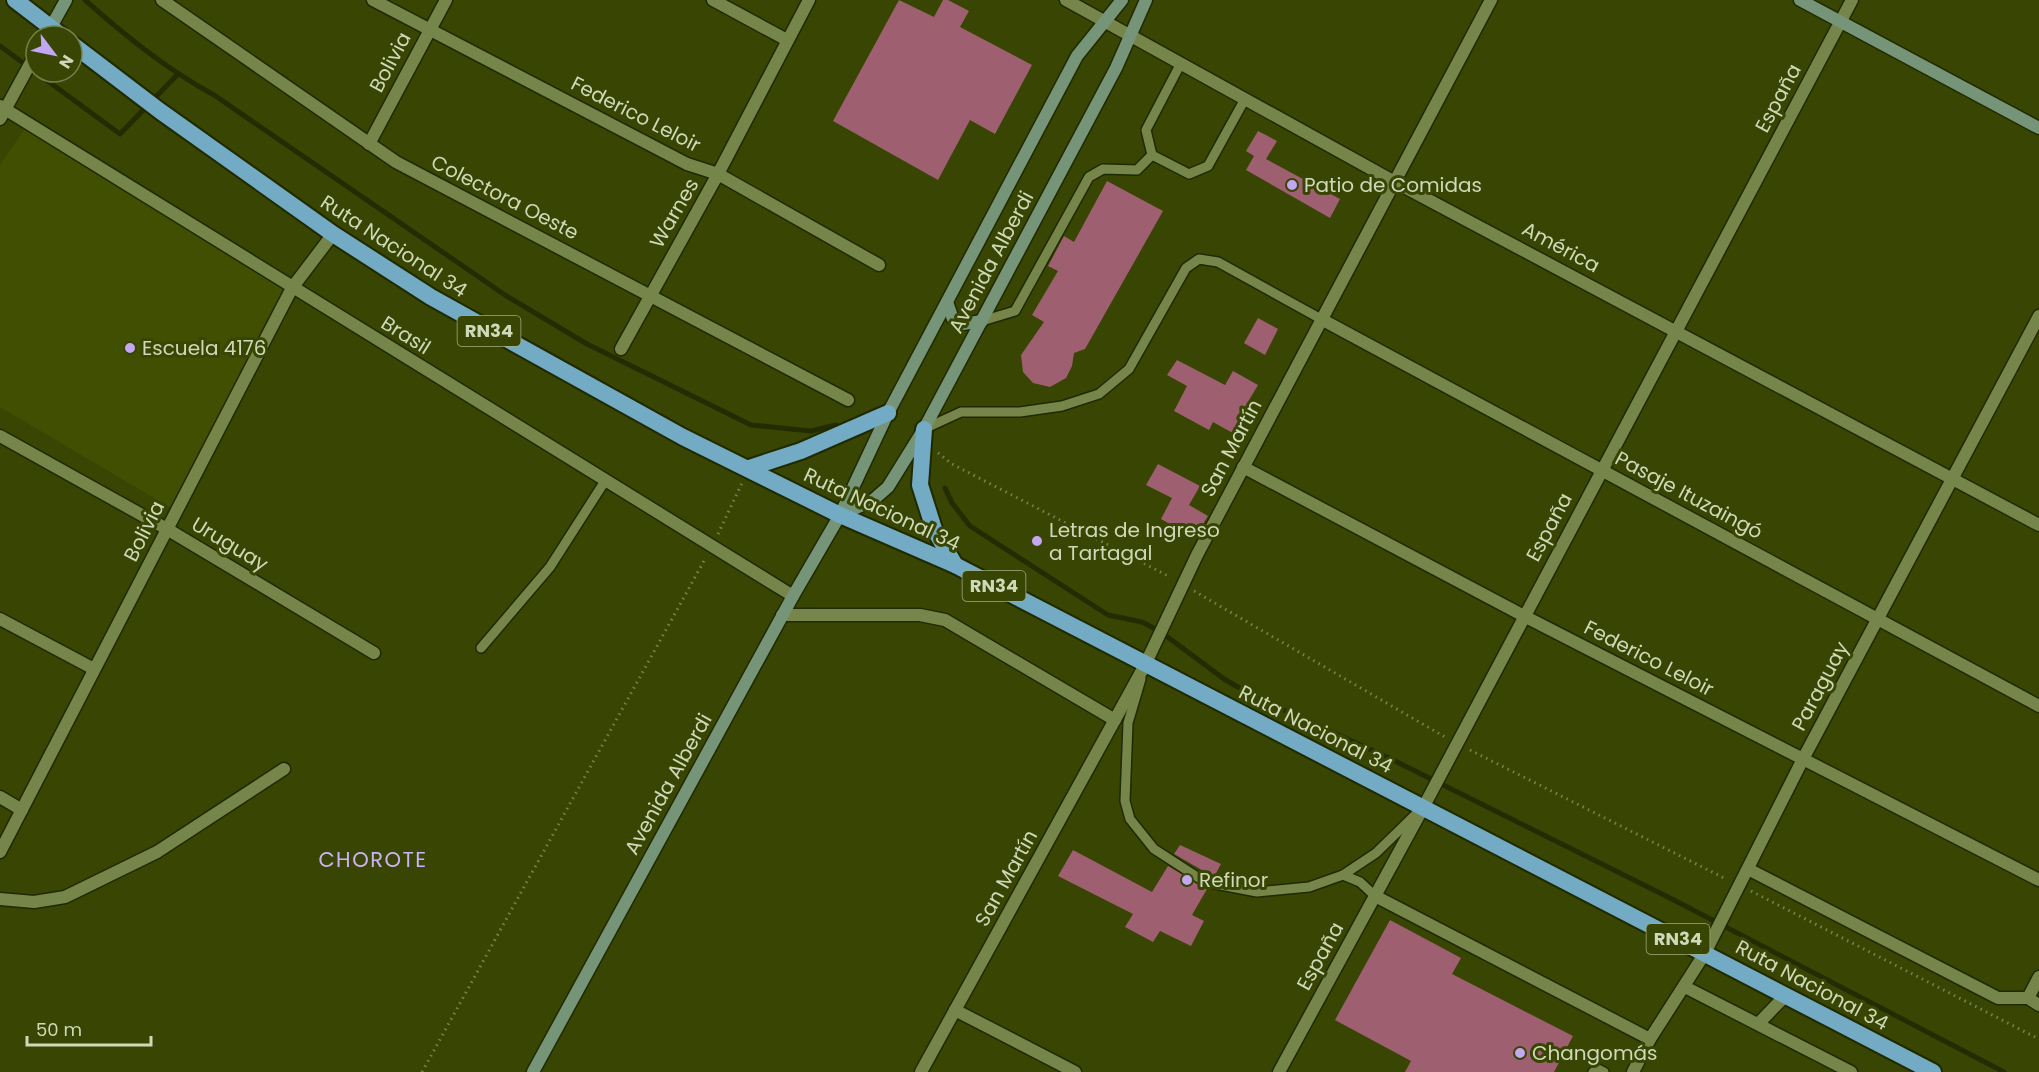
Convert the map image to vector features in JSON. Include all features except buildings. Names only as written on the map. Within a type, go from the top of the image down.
[{"type":"highway","points":[[15,0],[43,24]]},
{"type":"highway","name":"Ruta Nacional 34","points":[[84,53],[160,111],[333,234],[431,297],[514,345],[683,437],[840,515],[955,565],[1933,1072]]},
{"type":"highway","points":[[749,468],[801,451],[888,413]]},
{"type":"highway","points":[[924,429],[920,485],[934,529],[955,565]]},
{"type":"main road","points":[[57,24],[66,0]]},
{"type":"main road","name":"Avenida Alberdi","points":[[533,1072],[782,615],[840,515],[888,413],[1077,56],[1122,0]]},
{"type":"main road","name":"Avenida Alberdi","points":[[840,515],[872,501],[888,487],[924,429],[1131,35],[1146,0]]},
{"type":"main road","points":[[1800,0],[2039,128]]},
{"type":"main road","points":[[947,302],[953,320],[963,324],[982,321]]},
{"type":"street","name":"Colectora Oeste","points":[[162,0],[396,162],[848,400]]},
{"type":"street","name":"Federico Leloir","points":[[373,0],[687,164],[718,174],[879,265]]},
{"type":"street","name":"Bolivia","points":[[369,144],[446,0]]},
{"type":"street","points":[[713,0],[787,40]]},
{"type":"street","name":"Warnes","points":[[621,349],[718,174],[809,0]]},
{"type":"street","name":"América","points":[[1066,0],[1393,181],[2039,525]]},
{"type":"street","name":"San Martín","points":[[921,1072],[1145,665],[1183,584],[1243,467],[1491,0]]},
{"type":"street","name":"España","points":[[1279,1072],[1423,808],[1852,0]]},
{"type":"street","points":[[2,111],[24,74]]},
{"type":"street","name":"Brasil","points":[[2,111],[793,596]]},
{"type":"street","name":"Bolivia","points":[[0,852],[292,288],[333,234]]},
{"type":"street","name":"Paraguay","points":[[1633,1072],[1650,1039],[1706,953],[1803,759],[2039,316]]},
{"type":"street","name":"Pasaje Ituzaingó","points":[[1321,319],[2039,706]]},
{"type":"street","name":"Uruguay","points":[[0,436],[166,529],[374,653]]},
{"type":"street","name":"Federico Leloir","points":[[1243,467],[1524,616],[2039,880]]},
{"type":"street","points":[[782,615],[920,615],[945,620],[1115,720]]},
{"type":"street","points":[[0,619],[94,669]]},
{"type":"street","points":[[0,899],[34,902],[65,897],[157,852],[284,769]]},
{"type":"street","points":[[0,797],[22,810]]},
{"type":"street","points":[[1748,869],[1998,998],[2034,1002],[2039,977]]},
{"type":"street","points":[[1375,896],[1650,1039]]},
{"type":"street","points":[[1685,987],[1851,1072]]},
{"type":"street","points":[[1759,1023],[1786,995]]},
{"type":"street","points":[[955,1010],[1075,1072]]},
{"type":"lane","points":[[1181,63],[1146,130],[1152,155],[1189,174],[1208,166],[1245,99]]},
{"type":"lane","points":[[982,321],[1015,311],[1089,177],[1103,169],[1137,170],[1152,155]]},
{"type":"lane","points":[[924,429],[961,412],[1030,411],[1062,406],[1099,394],[1129,369],[1186,268],[1199,259],[1218,262],[1321,319]]},
{"type":"lane","points":[[481,648],[550,567],[605,481]]},
{"type":"lane","points":[[1145,665],[1128,723],[1125,801],[1130,819],[1155,849],[1205,882],[1257,892],[1309,887],[1343,875],[1376,853],[1423,808]]},
{"type":"lane","points":[[1343,875],[1360,882],[1375,896]]},
{"type":"lane","points":[[1593,1072],[1598,1069],[1604,1072]]},
{"type":"path","points":[[422,1072],[712,546],[749,468]]},
{"type":"shaded area","name":"Escuela 4176","points":[[28,124],[292,288],[176,511],[0,407],[0,165]]},
{"type":"waterway","points":[[85,0],[163,63],[214,95],[505,295],[587,344],[751,425],[811,431],[836,425]]},
{"type":"waterway","points":[[0,46],[120,134],[177,75]]},
{"type":"waterway","points":[[945,488],[952,503],[970,526],[1108,615],[1142,622],[1161,632],[1224,679],[1255,697],[1391,759],[1672,899],[2004,1072]]},
{"type":"place","name":"Patio de Comidas","points":[[1292,185]]},
{"type":"place","name":"Escuela 4176","points":[[130,348]]},
{"type":"place","name":"Letras de Ingreso a Tartagal","points":[[1037,541]]},
{"type":"place","name":"Refinor","points":[[1187,880]]},
{"type":"place","name":"Changomás","points":[[1520,1053]]},
{"type":"district","name":"CHOROTE","points":[[373,860]]}]
